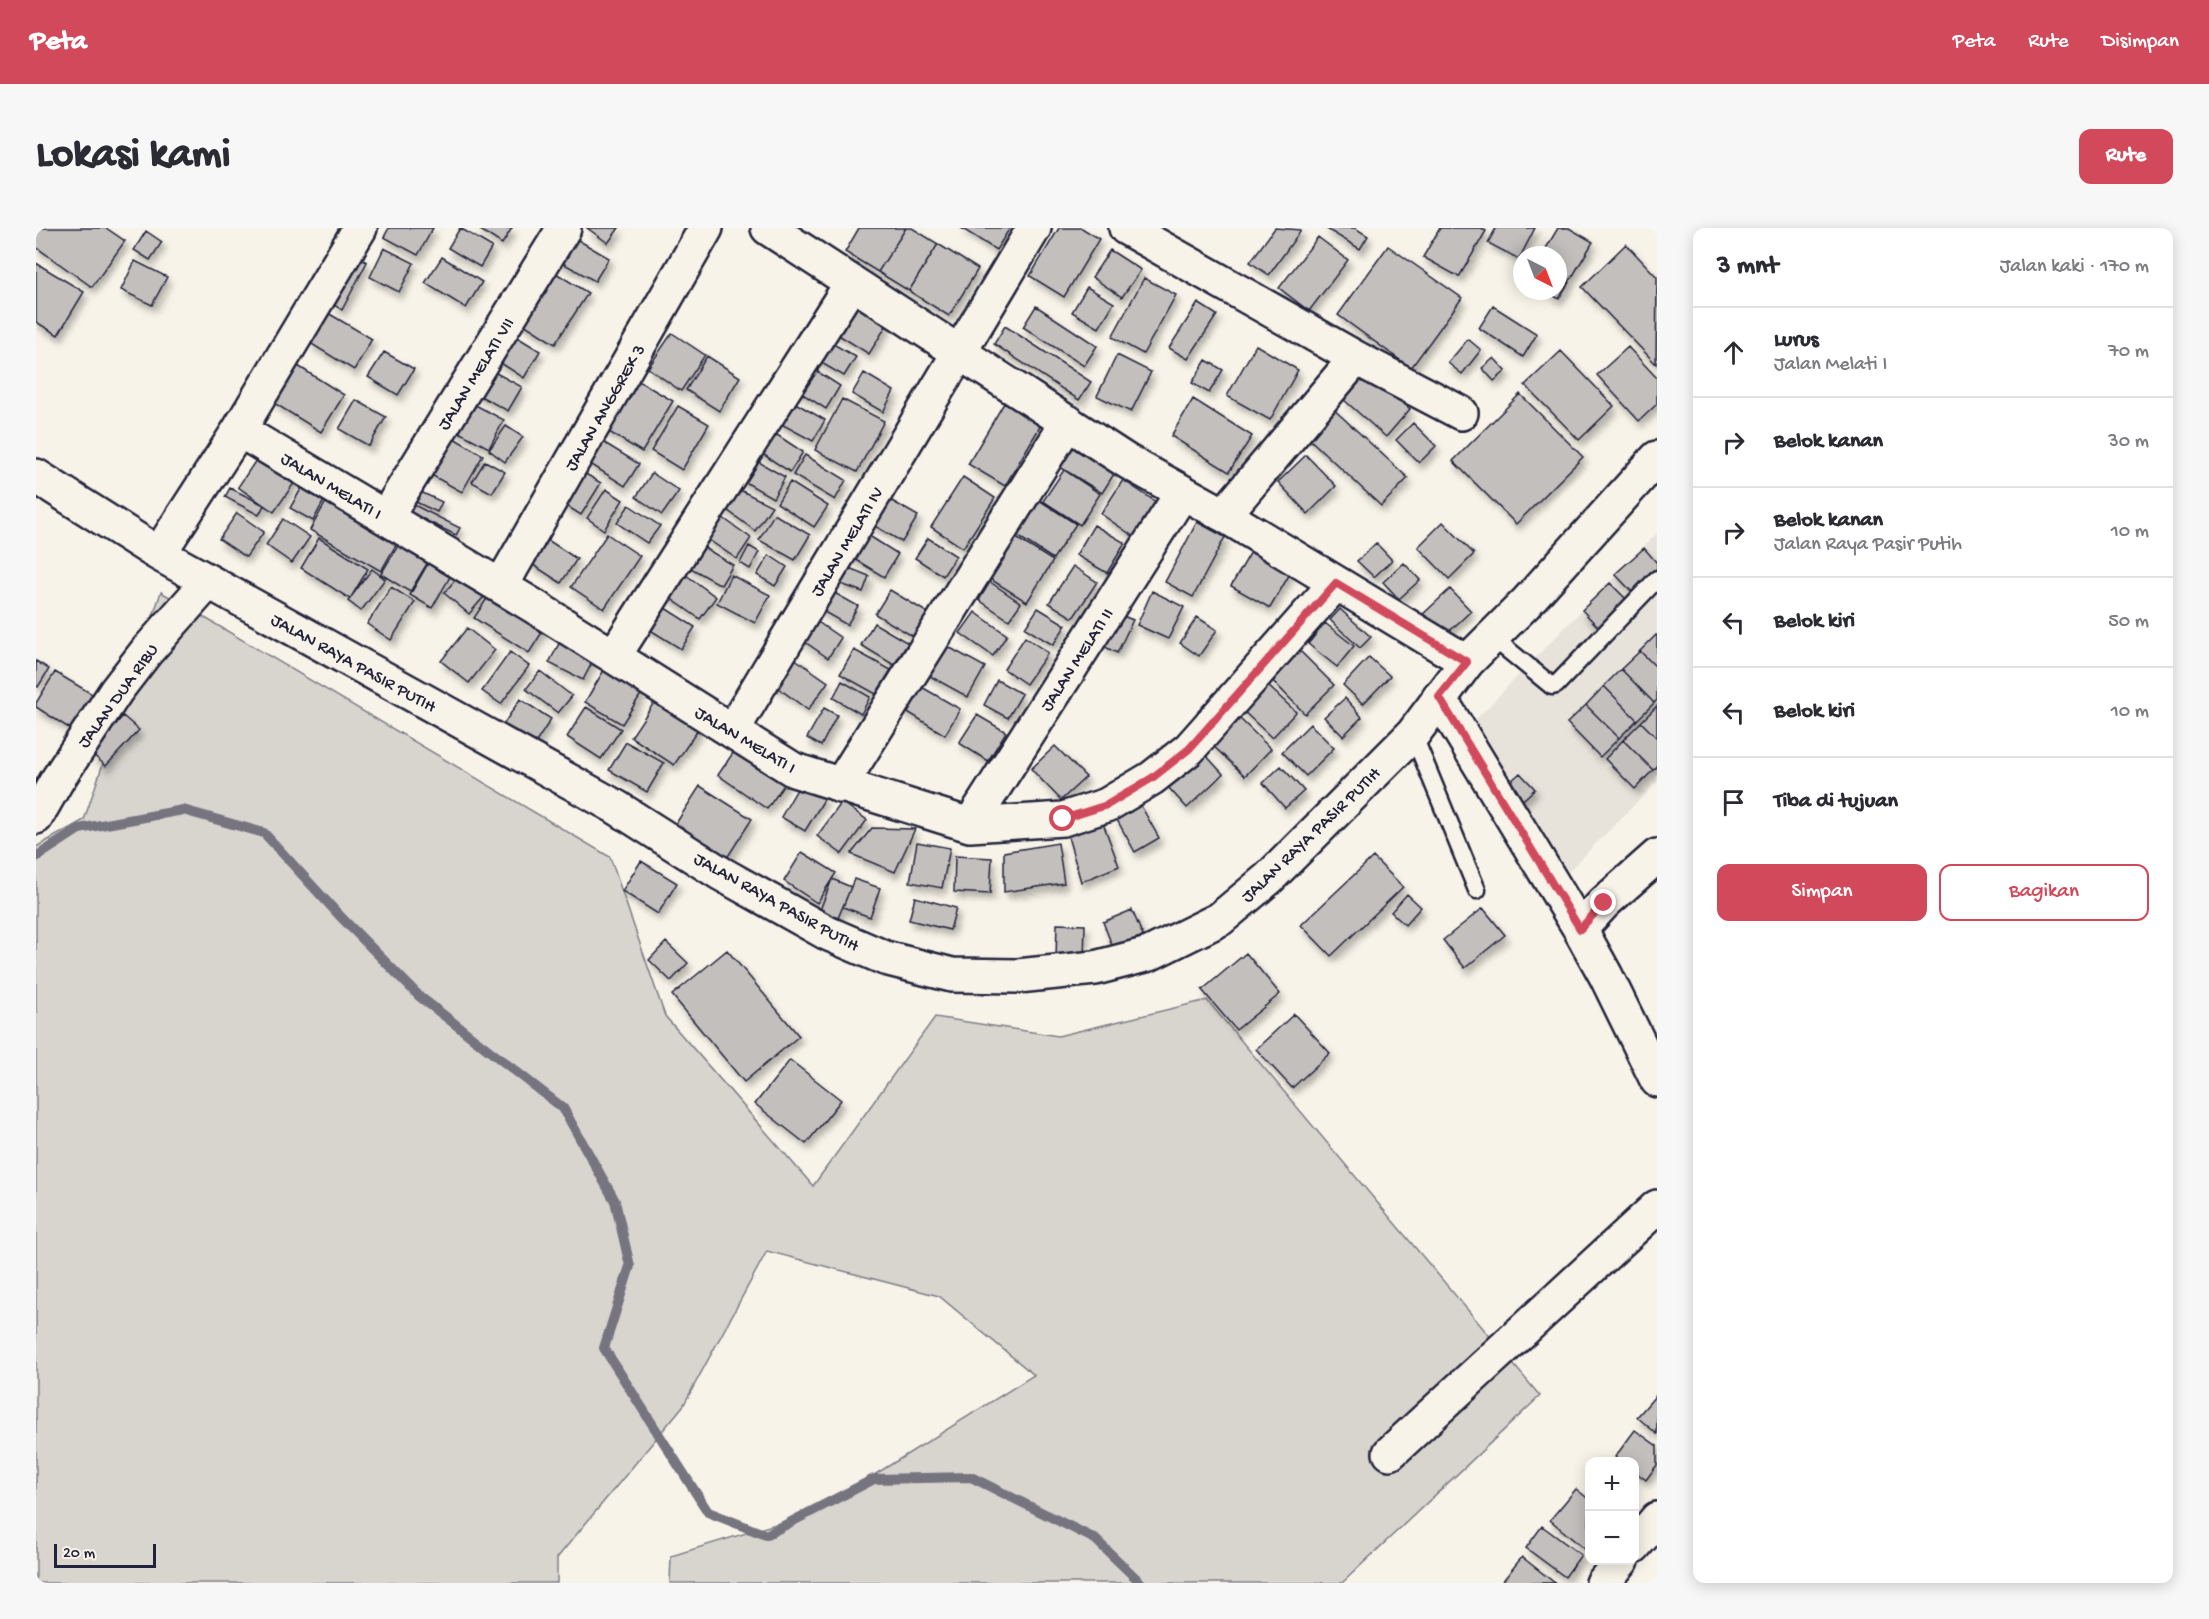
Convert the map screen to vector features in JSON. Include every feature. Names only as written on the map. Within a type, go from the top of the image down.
[{"type":"street","points":[[170,538],[239,430],[360,228]]},
{"type":"street","name":"JALAN MELATI VII","points":[[386,517],[564,228]]},
{"type":"street","name":"JALAN ANGGREK 3","points":[[501,586],[706,228]]},
{"type":"street","points":[[768,228],[1128,462],[1224,515],[1467,662]]},
{"type":"street","name":"JALAN MELATI IV","points":[[732,731],[1034,228]]},
{"type":"street","points":[[1126,228],[1356,358],[1461,413]]},
{"type":"street","points":[[614,656],[851,284]]},
{"type":"street","points":[[1224,515],[1356,358]]},
{"type":"street","points":[[840,786],[1068,422]]},
{"type":"street","name":"JALAN MELATI I","points":[[239,430],[501,586],[794,770],[970,825],[1063,819],[1107,805],[1152,778],[1189,749],[1336,583]]},
{"type":"street","name":"JALAN RAYA PASIR PUTIH","points":[[36,476],[208,582],[616,807],[720,873],[827,933],[885,958],[952,975],[1017,976],[1095,968],[1149,954],[1220,919],[1269,878],[1413,735],[1467,662],[1657,458]]},
{"type":"street","name":"JALAN MELATI II","points":[[970,825],[1182,493]]},
{"type":"street","name":"JALAN DUA RIBU","points":[[36,817],[56,782],[116,691],[146,652],[208,582]]},
{"type":"street","points":[[1439,697],[1580,929],[1657,1080]]},
{"type":"street","points":[[1580,929],[1604,903],[1657,856]]},
{"type":"street","points":[[1390,1452],[1657,1207]]},
{"type":"street","points":[[1639,1540],[1657,1519]]},
{"type":"street","points":[[1603,1583],[1618,1565]]},
{"type":"lane","points":[[1492,637],[1552,686],[1556,685],[1657,579]]},
{"type":"lane","points":[[1413,735],[1477,890]]},
{"type":"shaded area","points":[[1657,533],[1657,782],[1564,876],[1475,720]]},
{"type":"shaded area","points":[[161,592],[610,857],[665,1016],[813,1186],[935,1017],[1058,1036],[1207,1000],[1540,1396],[1342,1583],[670,1583],[671,1556],[815,1512],[1034,1375],[939,1296],[767,1251],[683,1406],[557,1558],[557,1583],[36,1583],[36,847],[84,820]]},
{"type":"building","points":[[36,228],[106,228],[125,241],[92,287],[36,247]]},
{"type":"building","points":[[389,228],[433,228],[418,255],[384,237]]},
{"type":"building","points":[[460,228],[492,247],[480,267],[448,248]]},
{"type":"building","points":[[477,228],[512,228],[502,244]]},
{"type":"building","points":[[587,228],[619,228],[608,243]]},
{"type":"building","points":[[859,228],[906,228],[878,272],[845,252]]},
{"type":"building","points":[[906,228],[912,228],[938,244],[909,291],[878,272]]},
{"type":"building","points":[[961,228],[1010,228],[996,250]]},
{"type":"building","points":[[1059,228],[1082,228],[1099,239],[1064,297],[1030,276]]},
{"type":"building","points":[[1275,228],[1301,230],[1269,275],[1250,262]]},
{"type":"building","points":[[1325,228],[1355,228],[1368,236],[1360,249]]},
{"type":"building","points":[[1440,228],[1481,228],[1486,231],[1459,277],[1423,257]]},
{"type":"building","points":[[1496,228],[1535,228],[1526,246],[1513,246],[1513,256],[1488,243]]},
{"type":"building","points":[[1558,228],[1569,228],[1593,242],[1567,286],[1567,246],[1547,246]]},
{"type":"building","points":[[146,231],[162,242],[150,260],[134,250]]},
{"type":"building","points":[[571,236],[609,258],[595,281],[557,260]]},
{"type":"building","points":[[1318,237],[1348,260],[1309,311],[1279,288]]},
{"type":"building","points":[[938,244],[978,269],[949,316],[909,291]]},
{"type":"building","points":[[1626,244],[1657,277],[1656,364],[1582,287]]},
{"type":"building","points":[[1388,246],[1462,298],[1411,368],[1338,315]]},
{"type":"building","points":[[384,248],[414,263],[399,292],[370,277]]},
{"type":"building","points":[[1110,250],[1141,270],[1122,297],[1092,277]]},
{"type":"building","points":[[442,257],[482,282],[466,308],[425,283]]},
{"type":"building","points":[[359,258],[367,262],[342,310],[334,305]]},
{"type":"building","points":[[135,261],[167,277],[152,305],[121,290]]},
{"type":"building","points":[[36,263],[84,292],[58,335],[36,322]]},
{"type":"building","points":[[551,270],[588,293],[555,344],[519,321]]},
{"type":"building","points":[[1144,278],[1176,295],[1143,354],[1112,337]]},
{"type":"building","points":[[1087,287],[1114,303],[1099,328],[1072,312]]},
{"type":"building","points":[[849,299],[888,323],[869,354],[829,329]]},
{"type":"building","points":[[1198,303],[1217,315],[1188,359],[1169,348]]},
{"type":"building","points":[[1036,306],[1097,346],[1084,366],[1023,327]]},
{"type":"building","points":[[1493,306],[1537,334],[1523,357],[1479,328]]},
{"type":"building","points":[[328,313],[372,339],[354,370],[310,343]]},
{"type":"building","points":[[1005,326],[1091,382],[1079,400],[994,344]]},
{"type":"building","points":[[672,333],[705,355],[681,391],[648,368]]},
{"type":"building","points":[[512,334],[540,351],[524,378],[496,360]]},
{"type":"building","points":[[823,338],[856,357],[844,376],[811,357]]},
{"type":"building","points":[[1468,339],[1481,350],[1462,374],[1448,363]]},
{"type":"building","points":[[1256,345],[1298,370],[1270,420],[1227,396]]},
{"type":"building","points":[[1628,347],[1657,378],[1657,404],[1639,421],[1597,375]]},
{"type":"building","points":[[1561,351],[1614,406],[1579,440],[1525,385]]},
{"type":"building","points":[[384,352],[414,369],[398,395],[368,377]]},
{"type":"building","points":[[1117,355],[1151,372],[1131,412],[1097,396]]},
{"type":"building","points":[[707,356],[740,377],[719,411],[686,390]]},
{"type":"building","points":[[1494,358],[1506,371],[1494,381],[1482,368]]},
{"type":"building","points":[[1206,360],[1223,370],[1209,393],[1192,383]]},
{"type":"building","points":[[804,363],[840,386],[826,409],[790,386]]},
{"type":"building","points":[[298,366],[344,395],[321,432],[274,403]]},
{"type":"building","points":[[485,367],[522,387],[508,411],[471,391]]},
{"type":"building","points":[[864,373],[894,391],[883,412],[852,394]]},
{"type":"building","points":[[1367,373],[1410,409],[1386,437],[1344,400]]},
{"type":"building","points":[[635,379],[673,401],[642,452],[604,429]]},
{"type":"building","points":[[1520,394],[1583,457],[1516,524],[1453,461]]},
{"type":"building","points":[[785,397],[825,420],[813,441],[772,419]]},
{"type":"building","points":[[842,399],[884,421],[857,472],[815,450]]},
{"type":"building","points":[[1193,399],[1252,436],[1229,472],[1171,436]]},
{"type":"building","points":[[356,400],[386,417],[369,446],[339,429]]},
{"type":"building","points":[[466,400],[504,420],[489,448],[451,428]]},
{"type":"building","points":[[1004,403],[1041,425],[1005,486],[968,464]]},
{"type":"building","points":[[1329,405],[1408,478],[1381,506],[1303,433]]},
{"type":"building","points":[[678,406],[709,424],[682,470],[651,451]]},
{"type":"building","points":[[1413,423],[1436,446],[1419,463],[1396,440]]},
{"type":"building","points":[[506,426],[523,437],[505,462],[489,450]]},
{"type":"building","points":[[768,429],[803,452],[790,472],[755,449]]},
{"type":"building","points":[[445,433],[483,455],[462,492],[424,471]]},
{"type":"building","points":[[598,439],[639,464],[625,486],[584,460]]},
{"type":"building","points":[[1072,447],[1114,474],[1102,493],[1060,467]]},
{"type":"building","points":[[262,451],[299,476],[274,512],[238,487]]},
{"type":"building","points":[[805,455],[846,480],[835,500],[793,475]]},
{"type":"building","points":[[1306,455],[1336,486],[1308,514],[1278,482]]},
{"type":"building","points":[[750,457],[785,477],[773,498],[738,478]]},
{"type":"building","points":[[485,461],[505,472],[492,493],[472,482]]},
{"type":"building","points":[[579,470],[601,483],[581,515],[559,501]]},
{"type":"building","points":[[1064,470],[1100,494],[1080,525],[1043,501]]},
{"type":"building","points":[[652,473],[679,491],[662,515],[636,497]]},
{"type":"building","points":[[308,477],[330,489],[313,521],[290,508]]},
{"type":"building","points":[[963,477],[995,498],[963,548],[931,527]]},
{"type":"building","points":[[1123,480],[1159,504],[1136,538],[1101,514]]},
{"type":"building","points":[[790,482],[828,506],[814,527],[777,503]]},
{"type":"building","points":[[406,485],[442,502],[437,512],[401,495]]},
{"type":"building","points":[[732,486],[772,506],[755,531],[719,504]]},
{"type":"building","points":[[230,488],[264,505],[259,515],[225,497]]},
{"type":"building","points":[[606,489],[623,500],[604,530],[587,518]]},
{"type":"building","points":[[330,495],[401,536],[381,571],[310,530]]},
{"type":"building","points":[[885,497],[918,516],[902,542],[870,523]]},
{"type":"building","points":[[1039,500],[1076,524],[1053,559],[1016,535]]},
{"type":"building","points":[[410,503],[460,528],[456,535],[406,511]]},
{"type":"building","points":[[629,505],[660,526],[647,543],[617,523]]},
{"type":"building","points":[[237,513],[264,532],[246,557],[219,539]]},
{"type":"building","points":[[716,513],[751,538],[737,559],[700,534]]},
{"type":"building","points":[[774,514],[810,535],[795,560],[759,540]]},
{"type":"building","points":[[283,519],[310,537],[292,563],[266,545]]},
{"type":"building","points":[[1197,522],[1225,537],[1193,597],[1165,582]]},
{"type":"building","points":[[1443,522],[1474,554],[1449,579],[1418,547]]},
{"type":"building","points":[[1094,525],[1125,543],[1107,573],[1076,555]]},
{"type":"building","points":[[863,532],[898,554],[884,577],[848,555]]},
{"type":"building","points":[[607,534],[640,556],[604,609],[571,587]]},
{"type":"building","points":[[540,535],[577,559],[561,583],[524,559]]},
{"type":"building","points":[[1013,536],[1053,561],[1027,602],[987,577]]},
{"type":"building","points":[[319,538],[368,569],[350,599],[301,568]]},
{"type":"building","points":[[928,538],[956,556],[943,576],[915,558]]},
{"type":"building","points":[[402,539],[431,557],[410,592],[381,574]]},
{"type":"building","points":[[1376,543],[1392,560],[1374,577],[1357,561]]},
{"type":"building","points":[[700,545],[733,565],[721,585],[687,566]]},
{"type":"building","points":[[749,546],[759,552],[750,569],[740,563]]},
{"type":"building","points":[[1644,548],[1657,563],[1657,573],[1634,594],[1615,574]]},
{"type":"building","points":[[1252,550],[1291,572],[1270,608],[1231,586]]},
{"type":"building","points":[[769,555],[787,567],[775,586],[757,575]]},
{"type":"building","points":[[429,562],[451,575],[432,608],[410,595]]},
{"type":"building","points":[[1404,563],[1420,580],[1399,599],[1383,582]]},
{"type":"building","points":[[844,566],[869,576],[863,592],[838,583]]},
{"type":"building","points":[[1073,566],[1097,582],[1073,618],[1049,603]]},
{"type":"building","points":[[372,569],[385,579],[361,611],[348,601]]},
{"type":"building","points":[[463,571],[488,592],[469,614],[444,593]]},
{"type":"building","points":[[682,572],[716,597],[700,619],[666,595]]},
{"type":"building","points":[[731,575],[770,595],[755,623],[717,603]]},
{"type":"building","points":[[990,582],[1021,603],[1009,620],[979,600]]},
{"type":"building","points":[[1610,583],[1627,600],[1599,628],[1582,610]]},
{"type":"building","points":[[822,586],[858,606],[847,625],[812,605]]},
{"type":"building","points":[[391,587],[415,602],[391,640],[367,624]]},
{"type":"building","points":[[1450,589],[1471,611],[1443,637],[1422,615]]},
{"type":"building","points":[[890,590],[928,613],[914,637],[875,614]]},
{"type":"building","points":[[492,591],[546,626],[529,653],[474,618]]},
{"type":"building","points":[[1152,591],[1184,607],[1168,639],[1137,625]]},
{"type":"building","points":[[654,601],[695,627],[681,649],[639,623]]},
{"type":"building","points":[[1038,608],[1066,625],[1053,645],[1025,628]]},
{"type":"building","points":[[1340,609],[1371,637],[1360,648],[1330,620]]},
{"type":"building","points":[[975,612],[1007,635],[993,656],[960,633]]},
{"type":"building","points":[[1118,614],[1133,620],[1117,653],[1103,646]]},
{"type":"building","points":[[809,616],[841,638],[828,658],[795,635]]},
{"type":"building","points":[[1197,617],[1217,630],[1199,656],[1180,643]]},
{"type":"building","points":[[874,623],[908,643],[894,665],[861,645]]},
{"type":"building","points":[[1325,623],[1354,646],[1337,667],[1308,644]]},
{"type":"building","points":[[467,628],[495,650],[469,683],[441,661]]},
{"type":"building","points":[[564,634],[598,651],[583,680],[549,663]]},
{"type":"building","points":[[1657,635],[1657,668],[1640,651]]},
{"type":"building","points":[[1025,637],[1048,653],[1026,684],[1004,669]]},
{"type":"building","points":[[943,644],[985,667],[968,697],[926,674]]},
{"type":"building","points":[[1298,649],[1334,685],[1305,714],[1269,677]]},
{"type":"building","points":[[854,650],[891,670],[876,694],[840,674]]},
{"type":"building","points":[[1640,651],[1657,668],[1657,700],[1654,703],[1621,669]]},
{"type":"building","points":[[510,652],[529,666],[501,704],[482,691]]},
{"type":"building","points":[[788,654],[828,682],[808,710],[769,681]]},
{"type":"building","points":[[1369,657],[1390,676],[1363,704],[1343,685]]},
{"type":"building","points":[[36,661],[49,669],[38,687],[36,686]]},
{"type":"building","points":[[607,665],[645,688],[622,724],[585,702]]},
{"type":"building","points":[[1621,669],[1654,703],[1637,720],[1604,686]]},
{"type":"building","points":[[540,671],[572,696],[558,713],[526,689]]},
{"type":"building","points":[[55,672],[97,697],[75,732],[36,707],[36,703]]},
{"type":"building","points":[[997,680],[1022,694],[1008,718],[984,705]]},
{"type":"building","points":[[842,681],[870,697],[861,714],[833,698]]},
{"type":"building","points":[[913,682],[960,709],[945,735],[898,706]]},
{"type":"building","points":[[1264,682],[1296,712],[1272,738],[1240,708]]},
{"type":"building","points":[[1604,686],[1637,720],[1619,738],[1586,705]]},
{"type":"building","points":[[661,692],[704,721],[674,765],[631,737]]},
{"type":"building","points":[[1345,698],[1362,717],[1343,736],[1324,717]]},
{"type":"building","points":[[520,699],[551,719],[533,747],[501,728]]},
{"type":"building","points":[[1586,705],[1619,738],[1600,757],[1567,723]]},
{"type":"building","points":[[1657,706],[1657,738],[1641,722]]},
{"type":"building","points":[[586,707],[621,729],[601,759],[567,737]]},
{"type":"building","points":[[824,708],[837,715],[821,746],[807,738]]},
{"type":"building","points":[[1235,714],[1271,749],[1245,776],[1209,742]]},
{"type":"building","points":[[977,715],[1006,732],[988,761],[959,743]]},
{"type":"building","points":[[123,716],[139,730],[106,766],[91,753]]},
{"type":"building","points":[[1641,722],[1657,738],[1657,767],[1653,770],[1623,740]]},
{"type":"building","points":[[1310,724],[1334,748],[1306,776],[1282,752]]},
{"type":"building","points":[[1623,740],[1653,770],[1635,789],[1605,759]]},
{"type":"building","points":[[626,742],[664,763],[647,792],[609,770]]},
{"type":"building","points":[[739,744],[788,779],[767,809],[718,775]]},
{"type":"building","points":[[1055,746],[1086,777],[1061,800],[1031,769]]},
{"type":"building","points":[[1203,752],[1223,774],[1187,808],[1167,786]]},
{"type":"building","points":[[1281,766],[1304,791],[1285,808],[1263,783]]},
{"type":"building","points":[[1520,773],[1535,789],[1515,807],[1500,791]]},
{"type":"building","points":[[800,784],[825,798],[805,831],[781,817]]},
{"type":"building","points":[[700,786],[752,819],[725,861],[673,828]]},
{"type":"building","points":[[842,802],[867,820],[842,854],[817,836]]},
{"type":"building","points":[[1140,804],[1159,838],[1135,852],[1116,818]]},
{"type":"building","points":[[1103,823],[1119,866],[1081,882],[1067,833]]},
{"type":"building","points":[[872,828],[915,829],[895,872],[851,854]]},
{"type":"building","points":[[917,842],[950,848],[942,888],[910,882]]},
{"type":"building","points":[[1058,843],[1064,883],[1004,892],[1004,852]]},
{"type":"building","points":[[802,852],[836,873],[817,903],[784,881]]},
{"type":"building","points":[[955,856],[992,858],[990,894],[954,892]]},
{"type":"building","points":[[1373,857],[1403,887],[1331,956],[1301,925]]},
{"type":"building","points":[[641,861],[677,883],[658,914],[622,891]]},
{"type":"building","points":[[832,879],[851,887],[833,930],[815,923]]},
{"type":"building","points":[[854,879],[880,888],[870,917],[843,907]]},
{"type":"building","points":[[1407,894],[1421,907],[1405,925],[1391,912]]},
{"type":"building","points":[[915,897],[956,908],[950,930],[909,920]]},
{"type":"building","points":[[1483,908],[1505,935],[1465,968],[1443,940]]},
{"type":"building","points":[[1132,910],[1143,936],[1113,948],[1103,922]]},
{"type":"building","points":[[1057,924],[1085,925],[1084,959],[1056,958]]},
{"type":"building","points":[[666,942],[688,963],[671,981],[649,960]]},
{"type":"building","points":[[727,950],[799,1036],[744,1082],[672,995]]},
{"type":"building","points":[[1246,953],[1280,994],[1236,1030],[1202,990]]},
{"type":"building","points":[[1294,1014],[1330,1053],[1292,1088],[1256,1049]]},
{"type":"building","points":[[790,1060],[841,1100],[806,1144],[755,1104]]},
{"type":"building","points":[[1657,1394],[1657,1434],[1637,1417]]},
{"type":"building","points":[[1635,1430],[1657,1446],[1657,1465],[1646,1480],[1639,1475],[1639,1457],[1615,1457]]},
{"type":"building","points":[[1576,1489],[1585,1496],[1585,1549],[1550,1520]]},
{"type":"building","points":[[1542,1526],[1581,1555],[1565,1577],[1526,1548]]},
{"type":"building","points":[[1522,1557],[1555,1583],[1501,1583]]},
{"type":"waterway","points":[[36,857],[79,829],[183,810],[264,833],[339,915],[419,996],[563,1108],[615,1201],[630,1266],[604,1348],[708,1512],[766,1535],[874,1479],[971,1477],[1095,1539],[1141,1583]]},
{"type":"route","points":[[1063,819],[1107,805],[1152,778],[1189,749],[1336,583],[1467,662],[1439,697],[1580,929],[1604,903]]}]
